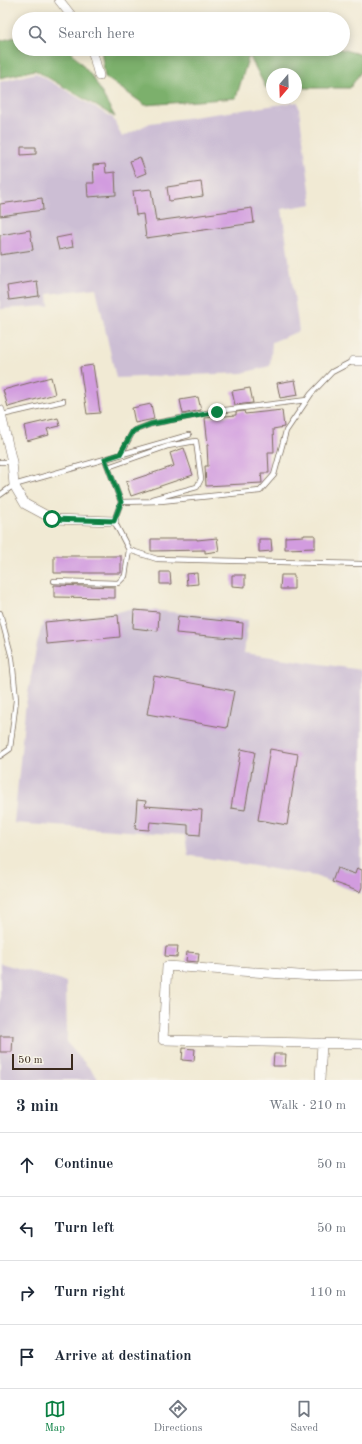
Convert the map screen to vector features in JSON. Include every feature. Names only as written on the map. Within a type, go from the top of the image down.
[{"type":"street","points":[[59,0],[68,12]]},
{"type":"street","points":[[94,56],[99,76]]},
{"type":"street","points":[[1,412],[12,462],[14,485],[25,504],[52,519],[114,521]]},
{"type":"street","points":[[362,975],[313,976],[167,966],[164,1040],[362,1044]]},
{"type":"street","points":[[320,1080],[322,1043]]},
{"type":"lane","points":[[121,502],[169,500],[260,490],[274,475],[286,431],[307,400],[332,372],[358,361]]},
{"type":"lane","points":[[120,454],[133,431],[151,424],[217,412],[307,400]]},
{"type":"lane","points":[[1,412],[63,401]]},
{"type":"lane","points":[[0,495],[14,485],[189,435]]},
{"type":"lane","points":[[108,467],[168,446],[196,441],[201,479],[196,487],[144,501]]},
{"type":"lane","points":[[54,581],[118,583],[125,576],[129,550],[114,521],[121,502],[105,459]]},
{"type":"lane","points":[[0,462],[12,462]]},
{"type":"lane","points":[[129,550],[157,559],[362,564]]},
{"type":"lane","points":[[0,613],[12,658],[16,700],[10,749],[0,756]]},
{"type":"shaded area","points":[[36,73],[113,118],[122,137],[150,123],[284,104],[298,104],[312,204],[282,209],[299,331],[272,342],[270,366],[242,373],[116,378],[96,288],[48,294],[49,306],[0,309],[0,82]]},
{"type":"shaded area","points":[[134,608],[248,620],[244,653],[362,670],[361,894],[315,876],[188,855],[185,835],[14,823],[25,710],[37,644],[43,622],[118,612]]},
{"type":"shaded area","points":[[0,963],[66,982],[67,1043],[97,1077],[97,1080],[0,1080]]},
{"type":"green space","points":[[12,38],[12,56],[75,56],[94,79],[115,117],[35,70],[0,78],[0,41]]},
{"type":"green space","points":[[350,52],[362,55],[362,70],[350,88],[302,88],[302,68],[266,68],[266,88],[250,56],[350,56]]},
{"type":"green space","points":[[102,56],[249,56],[236,98],[145,105],[105,77]]},
{"type":"building","points":[[21,147],[36,147],[36,154],[21,155]]},
{"type":"building","points":[[140,157],[146,173],[136,177],[130,161]]},
{"type":"building","points":[[105,164],[106,173],[115,172],[116,195],[88,197],[87,183],[94,183],[93,165]]},
{"type":"building","points":[[201,182],[203,196],[169,201],[167,187]]},
{"type":"building","points":[[151,189],[156,221],[252,208],[254,223],[146,238],[143,214],[136,215],[133,191]]},
{"type":"building","points":[[42,198],[43,210],[0,216],[0,204]]},
{"type":"building","points":[[30,230],[33,250],[0,255],[0,235]]},
{"type":"building","points":[[71,235],[73,247],[59,250],[56,238]]},
{"type":"building","points":[[37,281],[39,296],[9,300],[7,286]]},
{"type":"building","points":[[93,365],[100,413],[87,414],[80,367]]},
{"type":"building","points":[[51,377],[55,394],[8,407],[3,390]]},
{"type":"building","points":[[295,380],[298,395],[280,398],[277,383]]},
{"type":"building","points":[[250,388],[253,403],[235,405],[232,391]]},
{"type":"building","points":[[198,397],[201,410],[183,414],[180,400]]},
{"type":"building","points":[[151,404],[154,419],[135,423],[132,408]]},
{"type":"building","points":[[282,410],[284,427],[273,429],[274,452],[268,452],[269,473],[261,473],[262,483],[206,486],[205,466],[208,466],[208,445],[205,418],[236,415],[236,412],[244,411],[245,414]]},
{"type":"building","points":[[58,418],[60,426],[47,429],[49,435],[27,441],[24,426]]},
{"type":"building","points":[[184,448],[193,475],[131,496],[126,482],[174,466],[170,453]]},
{"type":"building","points":[[315,535],[315,548],[285,549],[285,537]]},
{"type":"building","points":[[217,538],[219,551],[205,553],[205,550],[151,551],[151,539],[197,540]]},
{"type":"building","points":[[259,539],[271,539],[272,551],[259,552]]},
{"type":"building","points":[[54,556],[121,556],[121,573],[54,573]]},
{"type":"building","points":[[160,572],[170,572],[171,584],[160,584]]},
{"type":"building","points":[[197,573],[198,584],[187,585],[186,574]]},
{"type":"building","points":[[232,575],[245,575],[245,587],[232,586]]},
{"type":"building","points":[[281,575],[294,575],[294,589],[280,589]]},
{"type":"building","points":[[54,585],[115,587],[115,598],[54,597]]},
{"type":"building","points":[[134,610],[159,612],[158,631],[133,628]]},
{"type":"building","points":[[118,615],[120,637],[47,644],[45,622]]},
{"type":"building","points":[[178,616],[243,623],[242,639],[176,633]]},
{"type":"building","points":[[154,676],[234,691],[227,728],[147,714]]},
{"type":"building","points":[[241,749],[255,752],[245,810],[231,808]]},
{"type":"building","points":[[270,749],[298,754],[287,825],[258,820]]},
{"type":"building","points":[[137,800],[146,801],[145,806],[202,810],[200,835],[188,834],[188,825],[150,822],[149,830],[135,829]]},
{"type":"building","points":[[337,868],[355,874],[357,868],[362,870],[362,887],[360,892],[332,882]]},
{"type":"building","points":[[166,946],[178,946],[177,957],[165,956]]},
{"type":"building","points":[[187,952],[199,953],[198,962],[186,961]]},
{"type":"building","points":[[0,1036],[13,1036],[12,1052],[0,1052]]},
{"type":"building","points":[[183,1048],[195,1049],[194,1061],[182,1060]]},
{"type":"building","points":[[274,1054],[286,1054],[285,1066],[273,1066]]},
{"type":"route","points":[[52,519],[114,521],[121,502],[105,459],[120,454],[133,431],[151,424],[217,412]]}]
